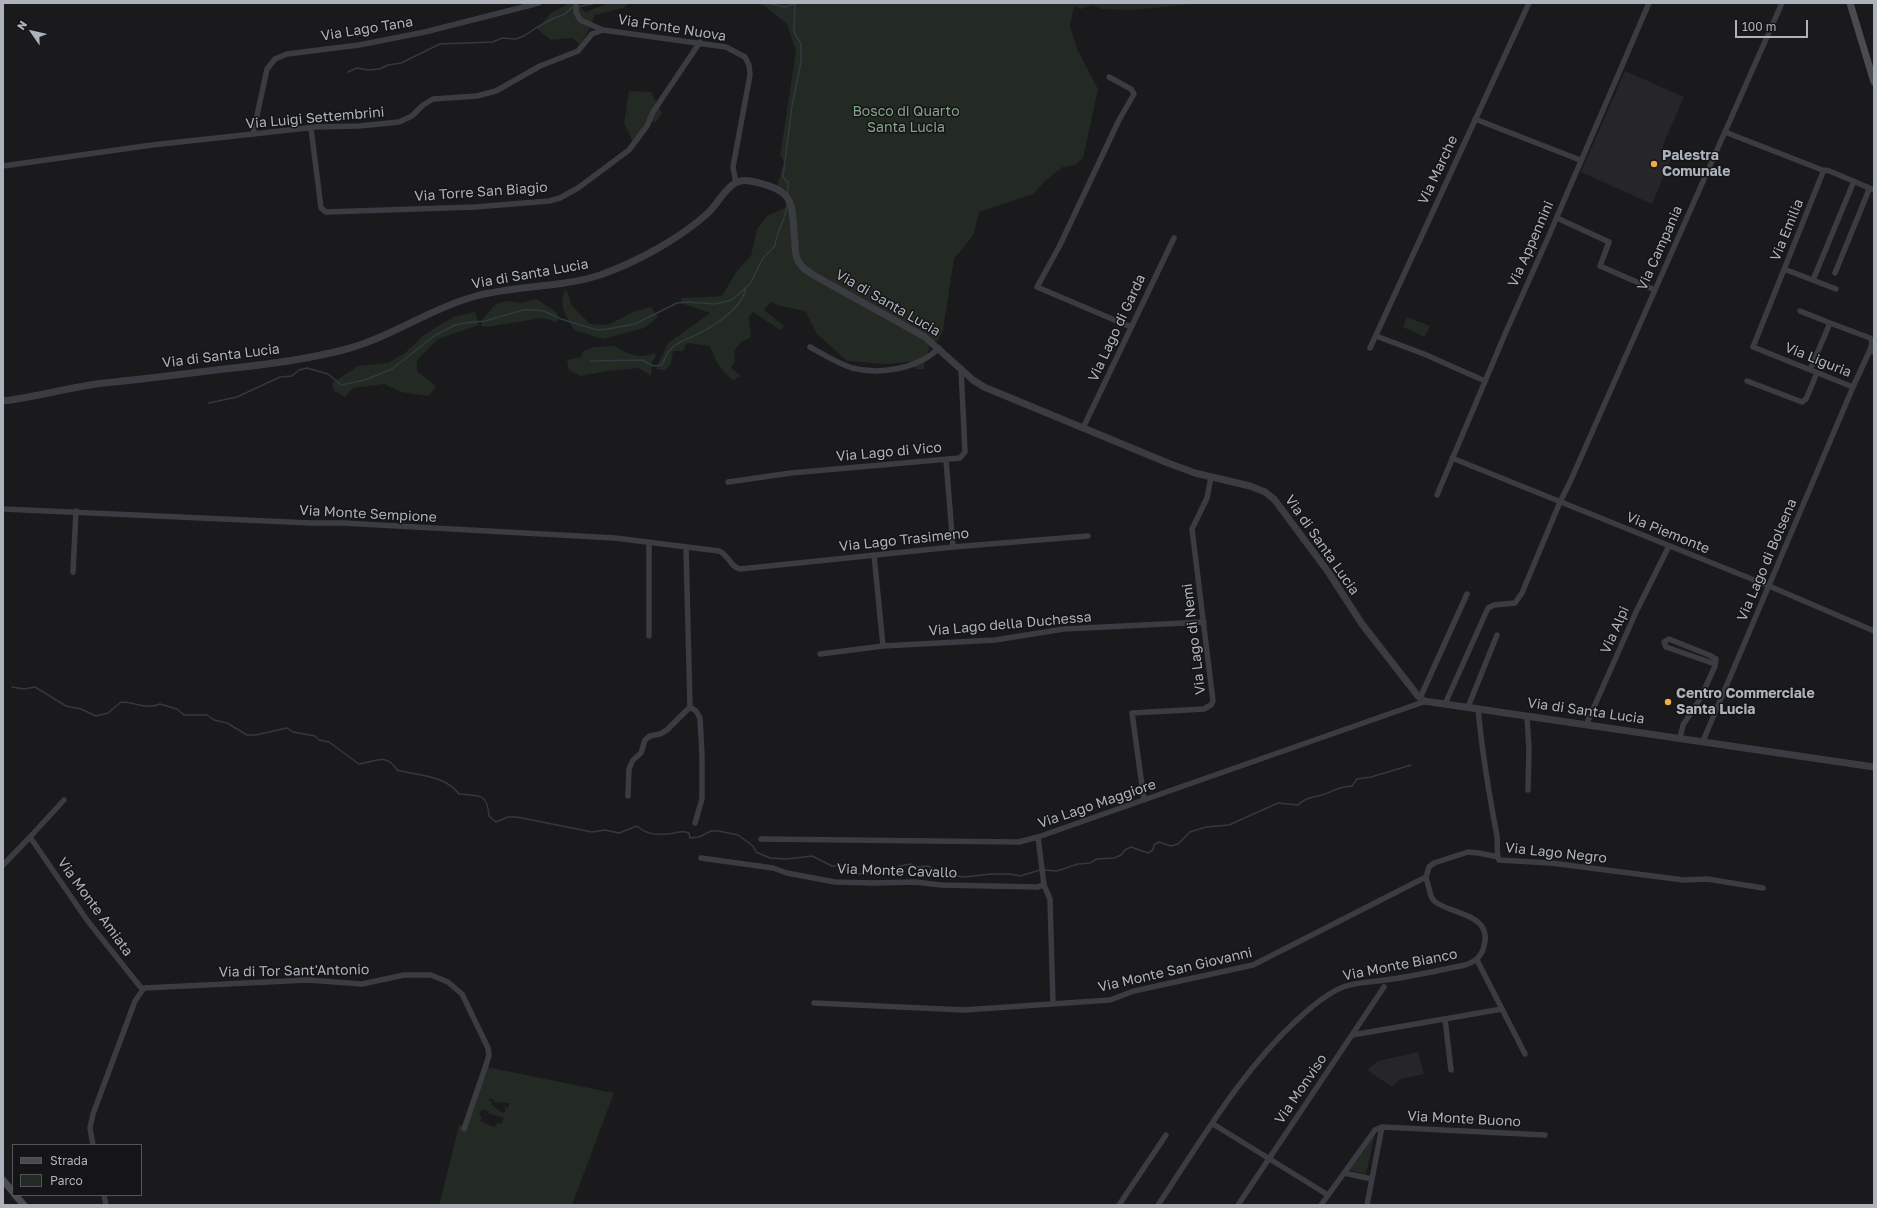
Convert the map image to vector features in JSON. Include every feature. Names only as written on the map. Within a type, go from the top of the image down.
[{"type":"main road","points":[[1850,3],[1874,82]]},
{"type":"main road","points":[[4,1181],[12,1191]]},
{"type":"main road","points":[[16,1196],[24,1205]]},
{"type":"street","name":"Via Lago Tana","points":[[253,134],[267,69],[271,62],[277,57],[311,50],[372,42],[435,30],[539,3]]},
{"type":"street","name":"Via Fonte Nuova","points":[[576,3],[577,16],[581,21],[603,30],[700,42],[726,47],[738,51],[747,59],[750,68],[749,88],[733,167],[736,183]]},
{"type":"street","name":"Via Marche","points":[[1370,348],[1529,3]]},
{"type":"street","name":"Via Campania","points":[[1445,704],[1488,608],[1494,605],[1513,604],[1520,596],[1560,502],[1782,3]]},
{"type":"street","name":"Via Appennini","points":[[1437,495],[1485,381],[1557,218],[1580,160],[1650,6]]},
{"type":"street","name":"Via Luigi Settembrini","points":[[3,166],[152,145],[311,128],[397,123],[406,120],[433,99],[490,94],[540,66],[578,51],[592,34],[603,30]]},
{"type":"street","name":"Via Torre San Biagio","points":[[311,128],[321,208],[326,212],[475,207],[549,202],[578,188],[630,150],[647,126],[653,112],[700,42]]},
{"type":"street","points":[[1109,77],[1131,89],[1134,94],[1119,120],[1060,245],[1037,287],[1131,327]]},
{"type":"street","points":[[1475,120],[1580,160]]},
{"type":"street","points":[[1725,132],[1825,171],[1832,172],[1871,189],[1868,192],[1835,273]]},
{"type":"street","name":"Via Emilia","points":[[1753,347],[1825,171]]},
{"type":"street","points":[[1813,280],[1854,181]]},
{"type":"street","name":"Via di Santa Lucia","points":[[3,401],[97,384],[254,366],[329,354],[370,342],[429,313],[461,300],[500,291],[562,284],[587,279],[631,262],[667,242],[706,214],[728,189],[736,183],[751,182],[777,189],[787,197],[792,212],[796,255],[801,266],[815,276],[925,337],[973,380],[988,389],[1168,463],[1211,477],[1256,488],[1268,494],[1277,502],[1324,567],[1362,624],[1423,699],[1445,704],[1874,767]]},
{"type":"street","points":[[1557,218],[1610,242],[1600,266],[1655,290]]},
{"type":"street","name":"Via Lago di Garda","points":[[1083,428],[1174,238]]},
{"type":"street","points":[[1784,269],[1836,289]]},
{"type":"street","points":[[1800,311],[1870,338],[1872,342],[1872,351]]},
{"type":"street","points":[[1810,370],[1830,323]]},
{"type":"street","points":[[1376,336],[1424,354],[1485,381]]},
{"type":"street","points":[[810,347],[845,365],[869,370],[894,368],[915,364],[928,358],[939,348]]},
{"type":"street","name":"Via Liguria","points":[[1753,347],[1853,388],[1872,351]]},
{"type":"street","name":"Via Lago di Vico","points":[[728,482],[799,472],[960,458],[965,454],[961,368]]},
{"type":"street","points":[[1747,381],[1802,402],[1806,399],[1818,373]]},
{"type":"street","name":"Via Lago di Bolsena","points":[[1703,741],[1853,388]]},
{"type":"street","name":"Via Piemonte","points":[[1452,458],[1769,586],[1874,631]]},
{"type":"street","points":[[946,460],[953,547]]},
{"type":"street","name":"Via Lago di Nemi","points":[[1144,800],[1132,713],[1204,709],[1211,705],[1213,698],[1192,529],[1206,502],[1211,477]]},
{"type":"street","name":"Via Monte Sempione","points":[[3,509],[76,511],[531,533],[649,542],[686,548],[719,551],[728,558]]},
{"type":"street","points":[[73,572],[76,511]]},
{"type":"street","name":"Via Lago Trasimeno","points":[[728,558],[734,566],[740,569],[953,547],[1088,536]]},
{"type":"street","points":[[649,542],[649,636]]},
{"type":"street","name":"Via Alpi","points":[[1586,725],[1634,616],[1669,546]]},
{"type":"street","points":[[628,796],[629,769],[633,760],[641,753],[645,740],[650,736],[660,734],[667,730],[690,707],[686,548]]},
{"type":"street","points":[[874,555],[883,646]]},
{"type":"street","points":[[1423,699],[1467,594]]},
{"type":"street","name":"Via Lago della Duchessa","points":[[820,654],[883,646],[995,640],[1064,629],[1204,622]]},
{"type":"street","points":[[1468,707],[1498,636]]},
{"type":"street","points":[[1680,738],[1683,725],[1700,699],[1715,664],[1715,658],[1669,639],[1664,642],[1666,647],[1715,664]]},
{"type":"street","name":"Via Lago Maggiore","points":[[761,839],[1007,843],[1038,837],[1423,699]]},
{"type":"street","points":[[690,707],[696,711],[700,718],[702,755],[702,799],[695,823]]},
{"type":"street","name":"Via Lago Negro","points":[[1478,708],[1482,756],[1498,842],[1498,857],[1501,861],[1551,863],[1684,880],[1707,879],[1763,888]]},
{"type":"street","points":[[1527,716],[1529,749],[1528,790]]},
{"type":"street","points":[[3,865],[64,800]]},
{"type":"street","name":"Via Monte Amiata","points":[[30,837],[86,920],[142,989]]},
{"type":"street","points":[[1038,837],[1044,886],[1050,898],[1053,1004]]},
{"type":"street","points":[[1426,877],[1428,869],[1432,864],[1454,856],[1473,852],[1498,857]]},
{"type":"street","name":"Via Monte Cavallo","points":[[701,858],[773,868],[835,882],[873,884],[915,882],[1035,887],[1044,886]]},
{"type":"street","name":"Via Monte Bianco","points":[[1158,1205],[1212,1124],[1265,1052],[1304,1014],[1331,993],[1349,985],[1465,965],[1477,960],[1485,945],[1483,928],[1472,918],[1434,901],[1431,897],[1426,877]]},
{"type":"street","name":"Via Monte San Giovanni","points":[[814,1004],[952,1010],[1107,1000],[1136,991],[1251,966],[1426,877]]},
{"type":"street","points":[[1477,960],[1525,1054]]},
{"type":"street","name":"Via di Tor Sant'Antonio","points":[[142,989],[156,987],[308,980],[362,984],[404,975],[421,974],[441,978],[453,985],[462,994],[485,1042],[488,1052],[486,1065],[464,1129]]},
{"type":"street","name":"Via Monviso","points":[[1238,1205],[1384,986]]},
{"type":"street","points":[[93,1144],[90,1131],[92,1118],[118,1044],[142,989]]},
{"type":"street","points":[[1352,1035],[1502,1009]]},
{"type":"street","points":[[1445,1019],[1451,1070]]},
{"type":"street","points":[[1212,1124],[1328,1195]]},
{"type":"street","points":[[1321,1205],[1379,1128]]},
{"type":"street","points":[[1367,1205],[1379,1128]]},
{"type":"street","name":"Via Monte Buono","points":[[1379,1128],[1545,1135]]},
{"type":"street","points":[[1119,1205],[1166,1135]]},
{"type":"street","points":[[1344,1173],[1372,1179]]},
{"type":"shaded area","points":[[1625,71],[1684,97],[1662,147],[1674,152],[1652,204],[1581,172]]},
{"type":"shaded area","points":[[1418,1052],[1424,1074],[1401,1079],[1392,1087],[1367,1070],[1378,1061]]},
{"type":"green space","points":[[569,3],[574,3],[586,12],[609,3],[628,3],[624,8],[594,15],[592,25],[580,44],[572,38],[551,40],[537,29],[551,13]]},
{"type":"green space","name":"Bosco di Quarto Santa Lucia","points":[[754,3],[1204,3],[1132,10],[1102,9],[1093,5],[1081,9],[1076,6],[1073,10],[1070,26],[1077,49],[1098,89],[1083,158],[1075,165],[1063,167],[1046,180],[1033,194],[979,212],[974,234],[954,259],[943,330],[938,341],[929,342],[929,349],[924,369],[916,369],[909,362],[886,364],[847,361],[817,334],[805,311],[781,306],[771,302],[764,310],[784,326],[780,330],[753,312],[749,317],[751,337],[741,342],[734,351],[735,361],[731,368],[741,376],[733,380],[725,373],[716,361],[710,346],[687,343],[683,351],[673,351],[671,364],[665,370],[656,369],[668,343],[710,313],[681,303],[681,298],[722,296],[736,272],[751,256],[757,229],[767,216],[793,204],[789,194],[777,186],[784,162],[780,156],[796,51],[787,24],[765,6]]},
{"type":"green space","points":[[629,91],[651,92],[662,114],[655,122],[647,121],[633,142],[624,123]]},
{"type":"green space","points":[[566,289],[572,306],[590,324],[608,325],[633,312],[651,307],[658,317],[644,328],[603,339],[574,330],[562,305],[563,294]]},
{"type":"green space","points":[[536,299],[558,313],[557,322],[542,318],[488,327],[481,326],[483,318],[496,304],[506,301],[521,303]]},
{"type":"green space","points":[[475,312],[479,325],[438,339],[417,360],[417,371],[436,386],[429,396],[401,392],[384,384],[353,388],[345,397],[334,391],[332,383],[358,366],[388,363],[405,353],[424,335],[453,317]]},
{"type":"green space","points":[[1407,317],[1430,326],[1425,337],[1403,327]]},
{"type":"green space","points":[[615,346],[625,352],[639,356],[655,353],[656,357],[652,361],[651,376],[639,368],[607,371],[581,376],[569,370],[567,360],[581,357],[583,351],[594,347]]},
{"type":"green space","points":[[487,1067],[614,1093],[572,1205],[439,1205],[459,1126],[466,1123]],"holes":[[[489,1098],[494,1100],[494,1102],[510,1103],[508,1108],[504,1106],[506,1110],[503,1113],[491,1105],[492,1102]],[[482,1109],[489,1111],[488,1113],[504,1118],[501,1124],[498,1123],[494,1127],[480,1121],[482,1117],[479,1115]]]},
{"type":"green space","points":[[1375,1133],[1366,1174],[1348,1170]]},
{"type":"waterway","points":[[348,72],[357,68],[368,70],[380,69],[388,65],[401,63],[440,44],[493,42],[502,38],[516,39],[524,36],[552,19],[565,14],[571,8],[596,3]]},
{"type":"waterway","points":[[767,3],[785,7],[794,4]]},
{"type":"waterway","points":[[788,195],[788,182],[783,177],[792,106],[801,62],[801,44],[794,32],[795,3]]},
{"type":"waterway","points":[[209,403],[237,397],[280,377],[292,376],[299,370],[307,368],[328,374],[341,385],[365,380],[392,369],[434,336],[455,325],[485,321],[523,310],[544,311],[561,319],[597,330],[635,324],[677,303],[687,302],[715,304],[732,300],[750,284],[763,258],[775,246],[787,205]]},
{"type":"waterway","points":[[590,361],[642,360],[654,366],[662,365],[668,353],[675,345],[720,321],[734,309],[744,295],[746,288]]},
{"type":"waterway","points":[[12,687],[24,689],[35,687],[66,706],[81,709],[96,716],[108,713],[121,702],[146,706],[155,706],[160,704],[177,709],[184,715],[207,715],[214,720],[227,723],[247,735],[256,735],[287,728],[293,732],[315,736],[319,740],[329,742],[359,764],[375,760],[389,761],[397,770],[439,780],[446,783],[459,794],[481,797],[486,803],[489,816],[496,822],[508,817],[517,817],[592,832],[605,830],[619,833],[637,826],[644,831],[655,834],[686,832],[689,833],[690,838],[699,837],[711,831],[718,831],[738,835],[753,846],[756,852],[770,858],[787,859],[812,856],[832,866],[842,866],[845,870],[854,874],[890,872],[900,866],[910,864],[918,867],[928,866],[939,872],[947,872],[956,876],[965,877],[991,874],[1010,874],[1020,876],[1040,870]]},
{"type":"waterway","points":[[1044,870],[1057,871],[1078,864],[1090,863],[1097,859],[1114,858],[1121,855],[1125,850],[1131,847],[1148,853],[1153,850],[1154,845],[1159,842],[1171,846],[1178,844],[1190,832],[1206,827],[1229,825],[1278,803],[1298,805],[1309,798],[1322,795],[1339,788],[1352,786],[1357,779],[1371,777],[1411,765]]},
{"type":"place","name":"Palestra Comunale","points":[[1654,164]]},
{"type":"place","name":"Centro Commerciale Santa Lucia","points":[[1668,702]]}]
